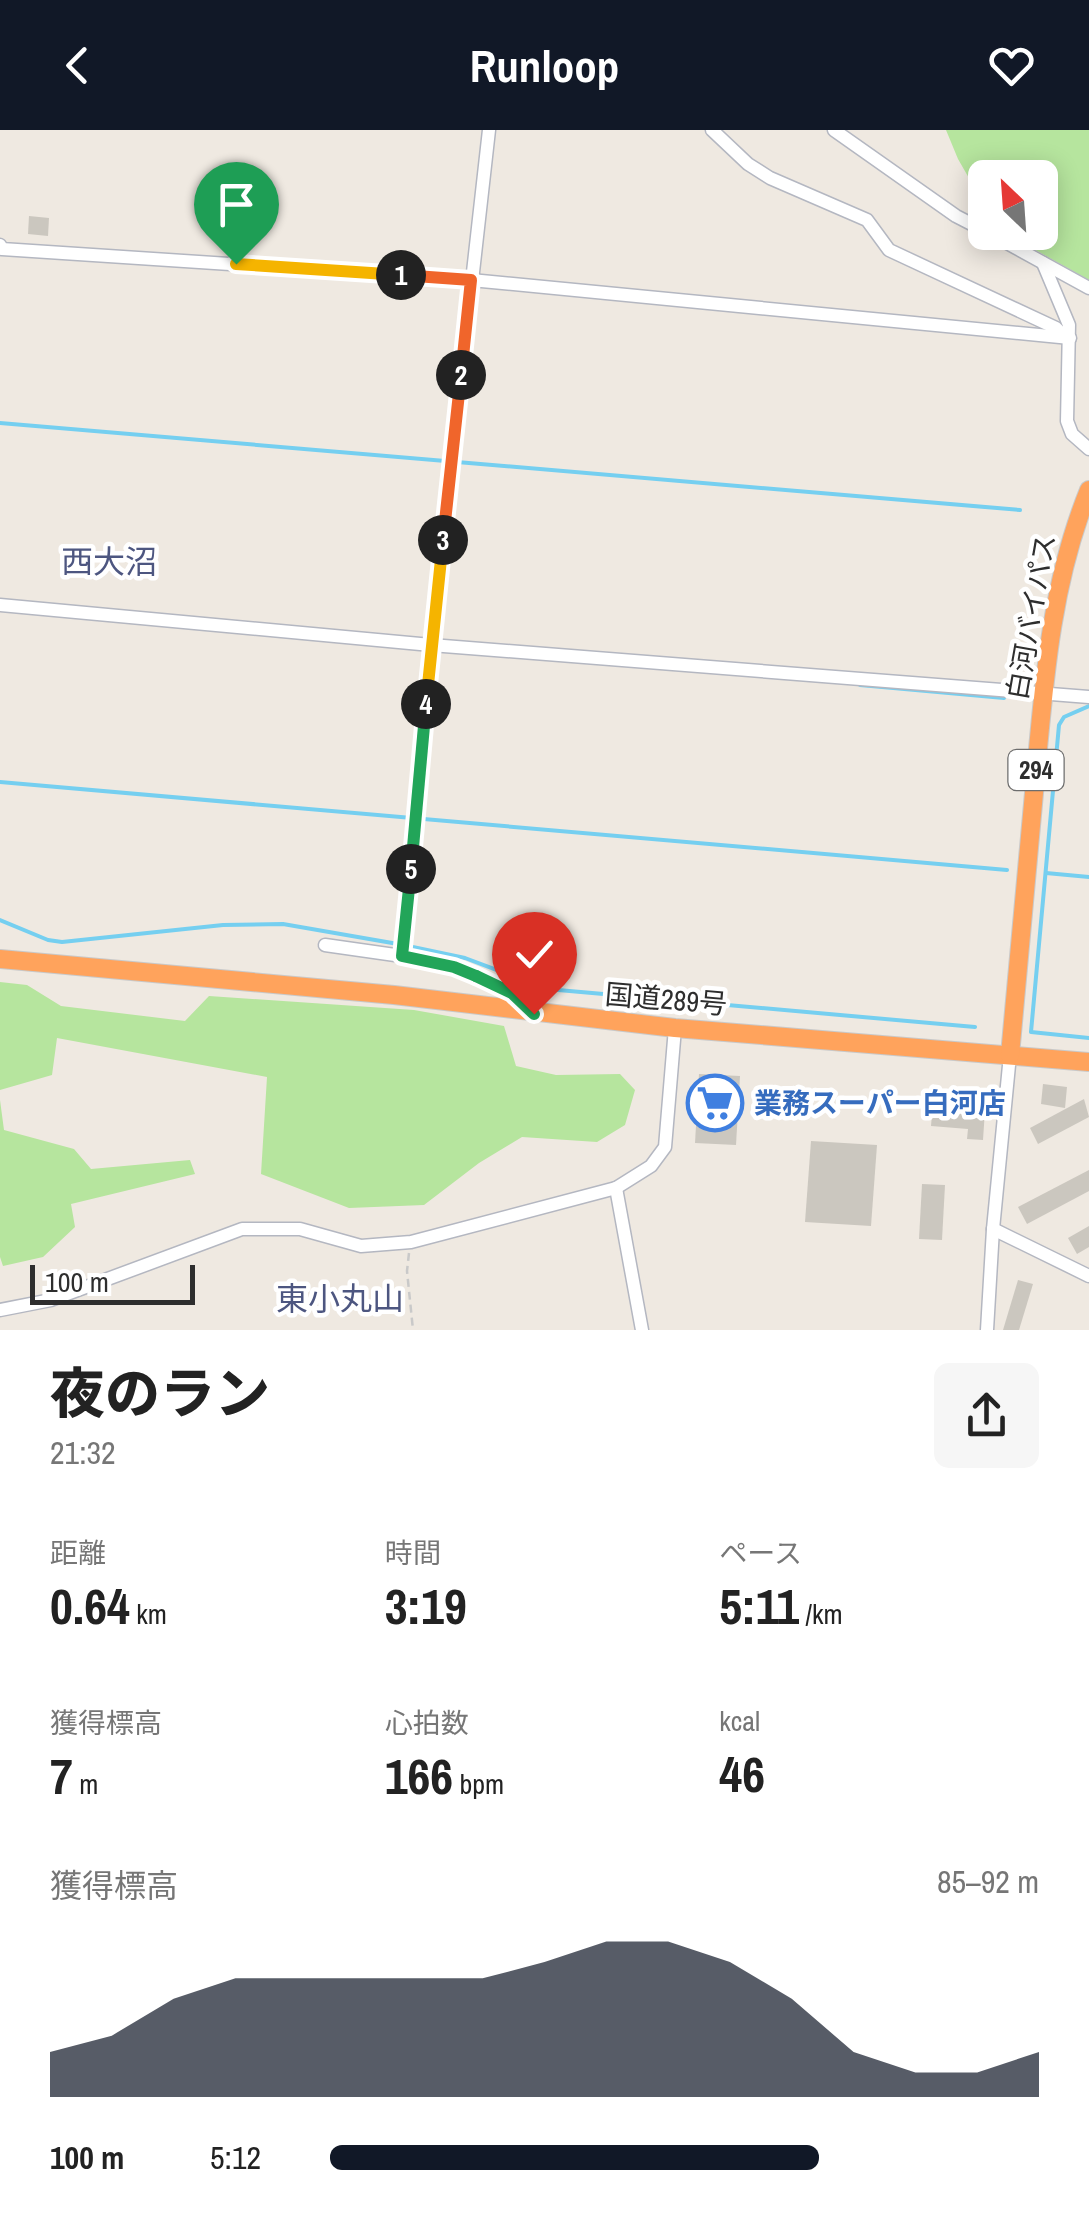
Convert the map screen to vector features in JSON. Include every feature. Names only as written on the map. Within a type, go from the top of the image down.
[{"type":"highway","name":"白河バイパス","points":[[1010,1055],[1043,693],[1056,598],[1071,535],[1089,491]]},
{"type":"highway","name":"国道289号","points":[[0,958],[394,995],[676,1028],[1089,1062]]},
{"type":"street","points":[[402,956],[489,130]]},
{"type":"street","points":[[712,130],[748,164],[770,178],[868,220],[889,250],[1056,328],[1067,338]]},
{"type":"street","points":[[834,130],[853,136],[968,222]]},
{"type":"street","points":[[0,245],[2,249],[471,280],[1067,338]]},
{"type":"street","points":[[1020,250],[1089,288]]},
{"type":"street","points":[[1043,262],[1067,315],[1067,421],[1072,434],[1089,449]]},
{"type":"street","points":[[0,605],[432,645],[1089,698]]},
{"type":"street","points":[[326,944],[454,967],[512,993],[534,1014]]},
{"type":"street","points":[[0,1310],[52,1300],[242,1229],[300,1229],[361,1246],[411,1242],[616,1188],[651,1166],[665,1147],[676,1028]]},
{"type":"street","points":[[987,1330],[1010,1055]]},
{"type":"street","points":[[616,1188],[642,1330]]},
{"type":"street","points":[[993,1229],[1089,1276]]},
{"type":"path","points":[[411,1242],[408,1271],[414,1330]]},
{"type":"green space","points":[[946,130],[1089,130],[1089,280],[1035,250],[1058,250],[1058,160],[968,160],[968,176]]},
{"type":"green space","points":[[0,982],[27,985],[61,1006],[185,1021],[209,996],[414,1010],[504,1026],[516,1066],[556,1075],[620,1074],[635,1090],[625,1125],[597,1142],[522,1137],[479,1163],[424,1205],[349,1208],[261,1174],[267,1077],[57,1038],[52,1075],[0,1090]]},
{"type":"green space","points":[[0,1100],[4,1130],[74,1149],[91,1169],[190,1160],[195,1174],[71,1204],[75,1227],[43,1257],[3,1266]]},
{"type":"building","points":[[29,216],[49,218],[48,236],[28,234]]},
{"type":"building","points":[[699,1074],[740,1076],[736,1145],[695,1143]]},
{"type":"building","points":[[1043,1084],[1067,1087],[1065,1108],[1041,1104]]},
{"type":"building","points":[[1084,1099],[1089,1117],[1038,1144],[1030,1128]]},
{"type":"building","points":[[933,1103],[985,1110],[983,1140],[967,1139],[968,1129],[931,1126]]},
{"type":"building","points":[[811,1141],[877,1145],[871,1226],[805,1222]]},
{"type":"building","points":[[1089,1170],[1089,1191],[1027,1224],[1018,1207]]},
{"type":"building","points":[[922,1184],[945,1185],[942,1240],[919,1239]]},
{"type":"building","points":[[1089,1226],[1089,1247],[1077,1254],[1068,1238]]},
{"type":"building","points":[[1018,1280],[1033,1284],[1019,1330],[1003,1330]]},
{"type":"waterway","points":[[0,423],[1020,510]]},
{"type":"waterway","points":[[860,685],[1004,698]]},
{"type":"waterway","points":[[1089,706],[1064,717],[1059,725],[1031,1032],[1089,1038]]},
{"type":"waterway","points":[[0,782],[1007,870]]},
{"type":"waterway","points":[[1046,873],[1089,877]]},
{"type":"waterway","points":[[0,920],[62,942],[223,925],[283,924],[398,944]]},
{"type":"waterway","points":[[408,946],[465,958],[547,989],[975,1027]]},
{"type":"place","name":"業務スーパー白河店","points":[[715,1103]]},
{"type":"district","name":"西大沼","points":[[109,561]]},
{"type":"district","name":"東小丸山","points":[[340,1298]]},
{"type":"route","points":[[236,264],[471,280],[402,956],[454,967],[486,980],[512,993],[534,1014]]}]
